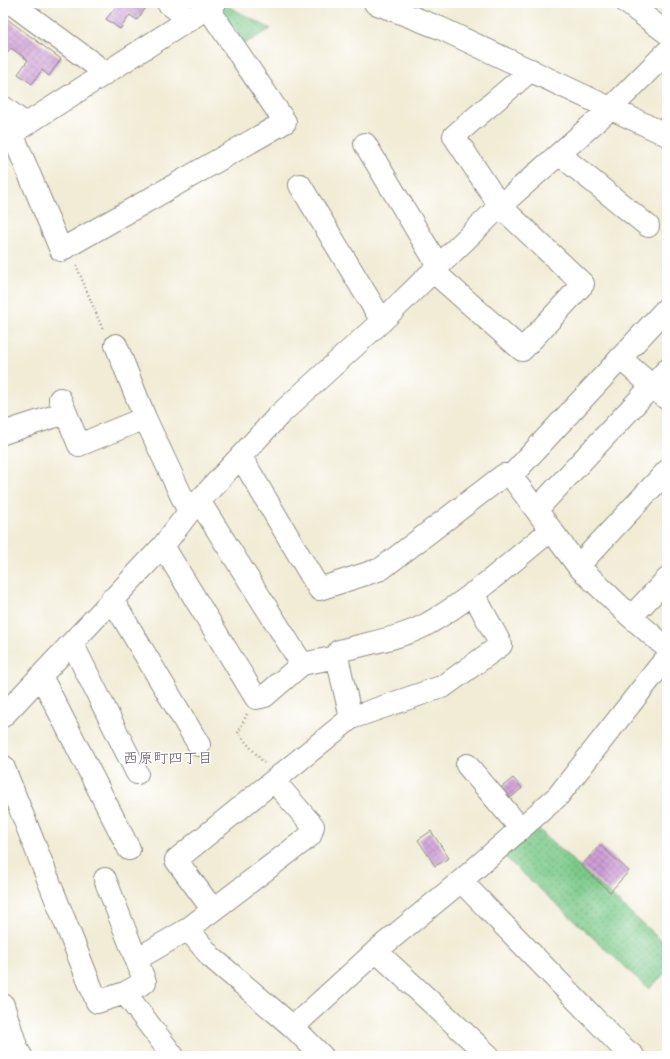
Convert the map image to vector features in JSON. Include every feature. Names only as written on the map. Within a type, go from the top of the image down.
[{"type":"street","points":[[11,3],[106,73]]},
{"type":"street","points":[[168,3],[190,20]]},
{"type":"street","points":[[375,3],[440,28],[667,135]]},
{"type":"street","points":[[627,3],[667,33]]},
{"type":"street","points":[[3,108],[61,250],[285,122],[212,5],[13,132]]},
{"type":"street","points":[[3,716],[163,546],[194,507],[279,415],[437,269],[500,206],[664,60]]},
{"type":"street","points":[[365,144],[437,269],[522,350],[583,284],[500,206],[454,136],[531,70]]},
{"type":"street","points":[[560,154],[648,226]]},
{"type":"street","points":[[300,185],[382,321]]},
{"type":"street","points":[[511,476],[667,308]]},
{"type":"street","points":[[116,345],[145,418],[194,507],[302,664]]},
{"type":"street","points":[[620,358],[660,392]]},
{"type":"street","points":[[537,509],[660,392],[667,370]]},
{"type":"street","points":[[3,433],[62,406],[79,445],[145,418]]},
{"type":"street","points":[[241,457],[319,589],[381,569],[504,475],[511,476],[578,566],[631,617],[667,648]]},
{"type":"street","points":[[578,566],[667,471]]},
{"type":"street","points":[[351,718],[337,657],[339,651],[399,635],[428,624],[473,593],[551,530]]},
{"type":"street","points":[[163,546],[256,698],[265,696],[302,664],[337,657]]},
{"type":"street","points":[[631,617],[667,580]]},
{"type":"street","points":[[213,910],[176,860],[351,718],[444,686],[501,645],[473,593]]},
{"type":"street","points":[[112,599],[199,745]]},
{"type":"street","points":[[72,643],[138,773]]},
{"type":"street","points":[[293,1027],[376,951],[461,881],[558,796],[667,657]]},
{"type":"street","points":[[41,676],[129,849]]},
{"type":"street","points":[[467,765],[521,829]]},
{"type":"street","points":[[3,766],[97,1002],[125,993],[145,982],[104,879]]},
{"type":"street","points":[[137,959],[188,929],[310,836],[312,826],[276,780]]},
{"type":"street","points":[[461,881],[621,1046],[633,1056]]},
{"type":"street","points":[[188,929],[211,957],[293,1027],[322,1056]]},
{"type":"street","points":[[376,951],[489,1056]]},
{"type":"street","points":[[125,993],[173,1056]]},
{"type":"street","points":[[3,1005],[21,1056]]},
{"type":"path","points":[[68,246],[106,336],[116,345]]},
{"type":"path","points":[[256,698],[238,733],[276,780]]},
{"type":"green space","points":[[222,3],[271,29],[240,46],[219,15]]},
{"type":"green space","points":[[536,827],[667,946],[667,971],[649,989],[505,857]]},
{"type":"building","points":[[111,3],[146,3],[148,5],[137,20],[130,15],[120,29],[106,19],[116,7]]},
{"type":"building","points":[[3,16],[61,59],[49,76],[42,70],[32,84],[18,74],[28,60],[11,48],[3,59]]},
{"type":"building","points":[[513,778],[522,788],[507,801],[498,790]]},
{"type":"building","points":[[431,831],[449,858],[435,866],[418,840]]},
{"type":"building","points":[[600,845],[629,871],[610,892],[581,866]]},
{"type":"district","name":"西原町四丁目","points":[[168,758]]}]
